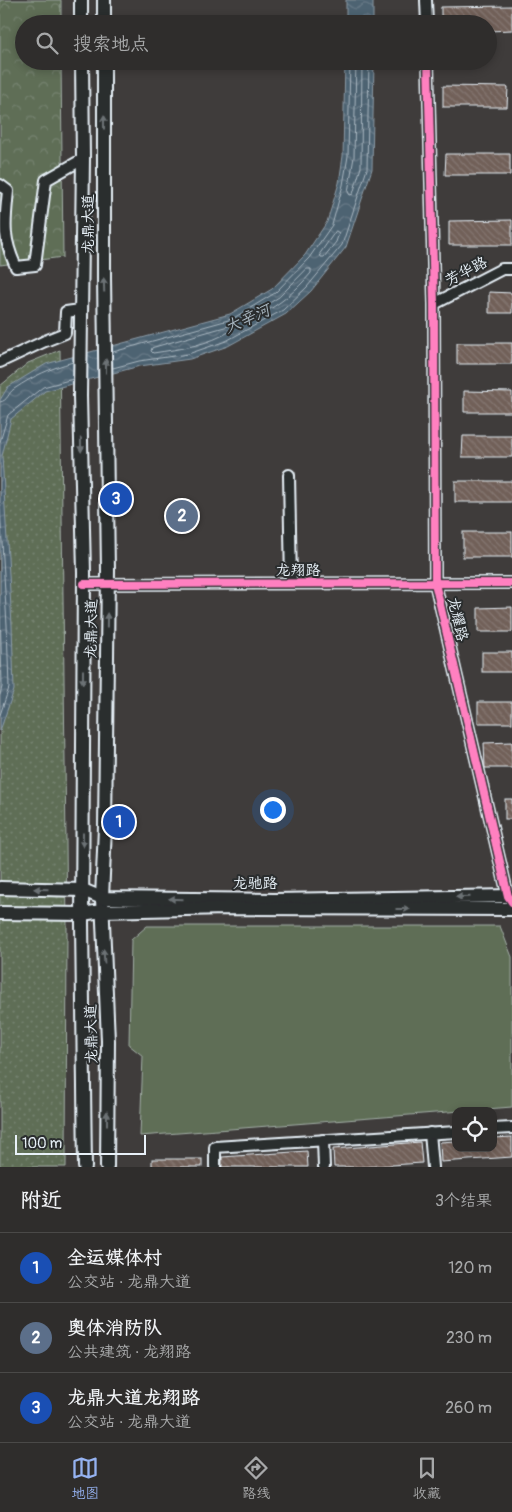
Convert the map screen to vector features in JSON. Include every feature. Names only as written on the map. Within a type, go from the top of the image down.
[{"type":"main road","points":[[81,0],[81,15]]},
{"type":"main road","points":[[104,0],[104,15]]},
{"type":"main road","name":"龙鼎大道","points":[[82,70],[80,396],[84,584],[82,914],[85,1167]]},
{"type":"main road","name":"龙鼎大道","points":[[104,70],[107,583],[105,827],[102,904],[108,1041],[107,1167]]},
{"type":"main road","name":"龙驰路","points":[[0,888],[83,890],[102,904],[226,908],[512,909]]},
{"type":"main road","name":"龙驰路","points":[[0,913],[82,914],[102,904],[511,898]]},
{"type":"street","points":[[426,0],[427,15]]},
{"type":"street","name":"龙耀路","points":[[428,70],[434,304],[435,583],[511,898]]},
{"type":"street","points":[[0,185],[8,191],[5,224],[8,248],[16,267],[35,266],[46,180],[83,159]]},
{"type":"street","name":"芳华路","points":[[434,304],[502,269],[512,269]]},
{"type":"street","points":[[0,362],[65,333],[66,312],[80,310]]},
{"type":"street","points":[[290,475],[291,583]]},
{"type":"street","name":"龙翔路","points":[[84,584],[512,583]]},
{"type":"street","points":[[497,1129],[512,1128]]},
{"type":"street","points":[[215,1167],[215,1147],[452,1132]]},
{"type":"street","points":[[430,1133],[433,1167]]},
{"type":"street","points":[[323,1140],[324,1167]]},
{"type":"green space","points":[[0,0],[61,0],[61,15],[15,15],[15,70],[61,70],[63,257],[0,265]]},
{"type":"green space","points":[[60,350],[67,926],[66,1167],[0,1167],[0,386],[28,363]]},
{"type":"green space","points":[[147,926],[500,926],[512,957],[512,1107],[452,1107],[452,1112],[140,1136],[143,1056],[129,1045],[131,940]]},
{"type":"water","points":[[346,0],[373,0],[373,15],[346,15]]},
{"type":"water","name":"大辛河","points":[[345,70],[374,70],[372,169],[346,247],[311,291],[286,314],[228,346],[190,359],[140,366],[45,391],[11,419],[2,456],[14,690],[0,731],[0,400],[8,387],[46,364],[230,314],[272,289],[305,255],[327,222],[339,183],[343,156]]},
{"type":"building","points":[[512,6],[512,30],[497,31],[497,15],[441,15],[441,7]]},
{"type":"building","points":[[443,86],[508,87],[507,107],[443,107]]},
{"type":"building","points":[[446,154],[510,154],[510,175],[445,175]]},
{"type":"building","points":[[512,220],[512,245],[449,245],[449,221]]},
{"type":"building","points":[[489,292],[512,293],[512,313],[489,313]]},
{"type":"building","points":[[457,343],[512,343],[512,364],[457,364]]},
{"type":"building","points":[[464,391],[512,392],[512,412],[464,412]]},
{"type":"building","points":[[463,436],[512,436],[512,457],[462,457]]},
{"type":"building","points":[[455,481],[512,481],[512,502],[455,502]]},
{"type":"building","points":[[463,532],[512,532],[512,557],[463,557]]},
{"type":"building","points":[[512,607],[512,632],[478,632],[478,608]]},
{"type":"building","points":[[482,652],[512,652],[512,672],[482,672]]},
{"type":"building","points":[[478,702],[512,702],[512,723],[478,723]]},
{"type":"building","points":[[512,742],[512,768],[485,768],[484,743]]},
{"type":"building","points":[[505,799],[512,799],[512,819],[505,819]]},
{"type":"building","points":[[512,1137],[512,1157],[441,1162],[440,1142],[452,1141],[452,1152],[497,1152],[497,1138]]},
{"type":"building","points":[[420,1142],[422,1163],[334,1167],[333,1149]]},
{"type":"building","points":[[307,1151],[308,1167],[222,1167],[222,1157]]},
{"type":"building","points":[[152,1159],[202,1159],[202,1167],[152,1167]]},
{"type":"cycle path","points":[[428,70],[434,304],[435,583],[508,896],[512,902]]},
{"type":"cycle path","points":[[84,584],[512,583]]},
{"type":"place","name":"龙鼎大道龙翔路","points":[[116,499]]},
{"type":"place","name":"奥体消防队","points":[[182,516]]},
{"type":"place","name":"全运媒体村","points":[[119,822]]}]
